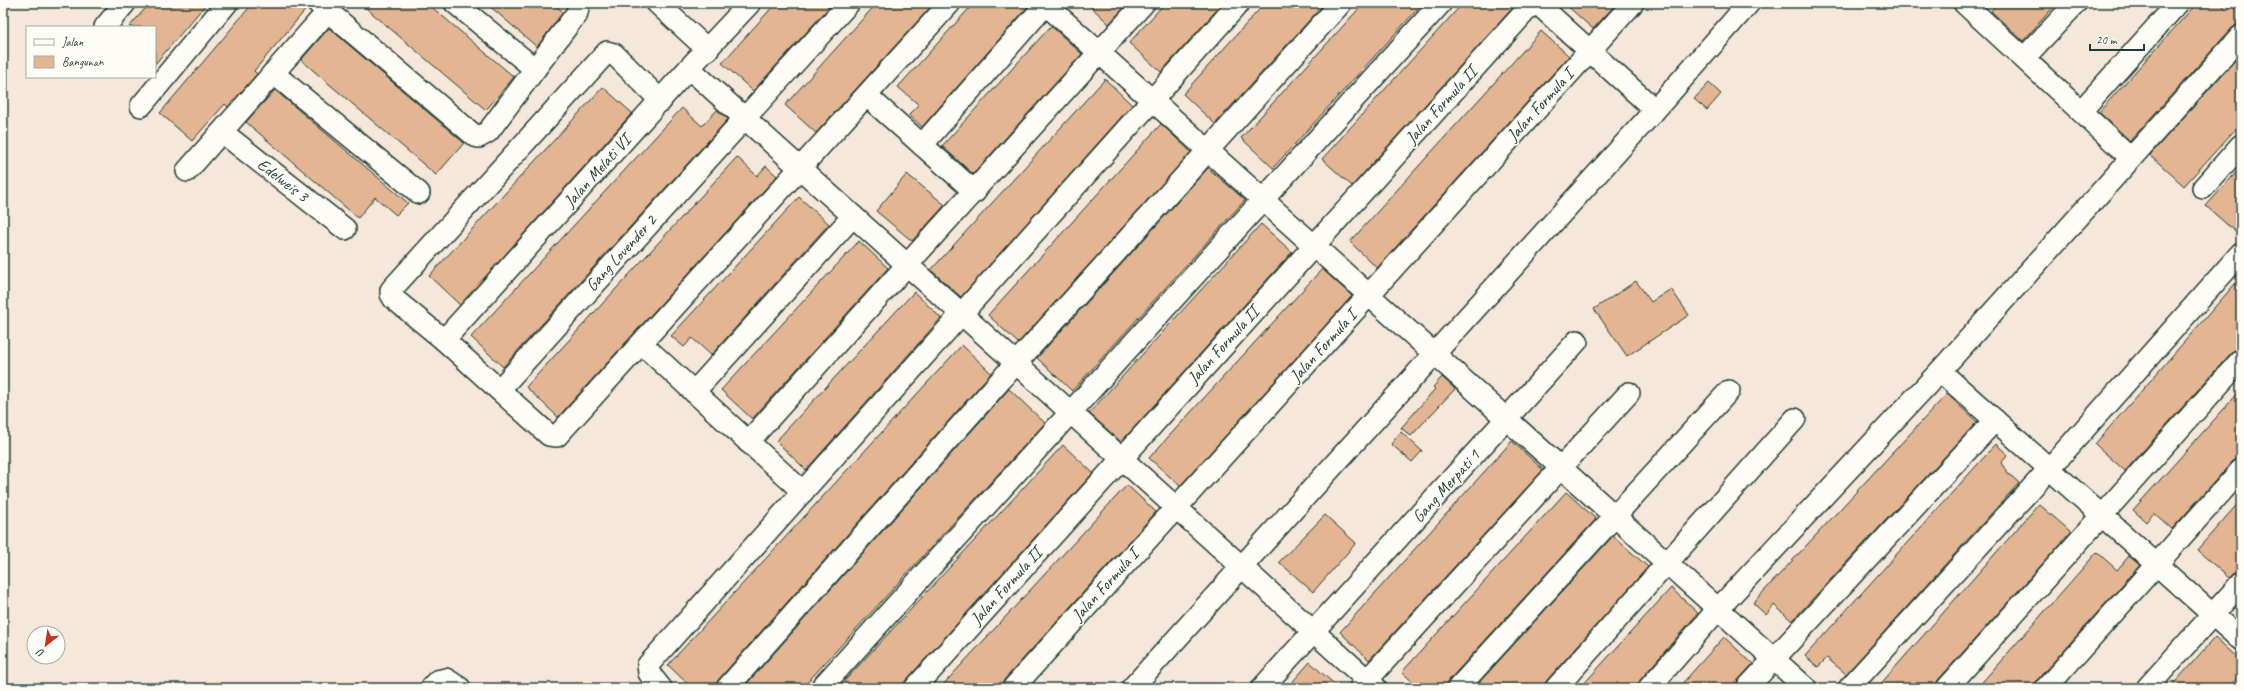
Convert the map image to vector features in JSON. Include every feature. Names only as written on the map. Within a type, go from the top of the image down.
[{"type":"street","points":[[106,26],[125,3]]},
{"type":"street","points":[[141,106],[227,3]]},
{"type":"street","points":[[455,3],[535,69]]},
{"type":"street","points":[[187,171],[273,73],[323,7],[475,136],[479,137],[488,132],[577,13],[579,3]]},
{"type":"street","points":[[657,3],[708,50]]},
{"type":"street","name":"Jalan Melati VI","points":[[444,340],[661,101],[689,68],[708,50],[750,3]]},
{"type":"street","name":"Gang Lovender 2","points":[[499,390],[744,117],[849,3]]},
{"type":"street","points":[[661,101],[614,54],[607,52],[397,284],[391,294],[394,299],[444,340],[549,435],[557,436],[642,344],[799,167],[867,96],[950,3]]},
{"type":"street","points":[[748,442],[906,264],[975,192],[1144,3]]},
{"type":"street","points":[[660,688],[649,673],[648,665],[803,492],[960,313],[1239,3]]},
{"type":"street","points":[[727,688],[1016,363],[1342,3]]},
{"type":"street","points":[[821,688],[1069,411],[1441,3]]},
{"type":"street","name":"Jalan Formula II","points":[[915,688],[1533,3]]},
{"type":"street","points":[[1537,3],[1655,110]]},
{"type":"street","name":"Jalan Formula I","points":[[1013,688],[1633,3]]},
{"type":"street","points":[[1132,688],[1655,110],[1748,3]]},
{"type":"street","points":[[2024,58],[2076,3]]},
{"type":"street","points":[[2081,111],[2178,3]]},
{"type":"street","points":[[922,145],[1046,4],[1561,468],[1720,608],[1806,688]]},
{"type":"street","points":[[1971,5],[2024,58],[2131,158]]},
{"type":"street","points":[[1649,688],[1720,608],[1940,371],[2241,36]]},
{"type":"street","points":[[689,68],[1242,567],[1313,632],[1367,685],[1629,393]]},
{"type":"street","points":[[273,73],[419,193]]},
{"type":"street","points":[[867,96],[975,192]]},
{"type":"street","name":"Edelweis 3","points":[[222,132],[345,229]]},
{"type":"street","points":[[2203,188],[2241,145]]},
{"type":"street","points":[[694,392],[853,216]]},
{"type":"street","points":[[1849,688],[2049,468],[2241,253]]},
{"type":"street","name":"Gang Merpati 1","points":[[1262,688],[1577,341]]},
{"type":"street","points":[[642,344],[803,492]]},
{"type":"street","points":[[1947,688],[2241,360]]},
{"type":"street","points":[[1940,371],[2241,640]]},
{"type":"street","points":[[1458,688],[1729,391]]},
{"type":"street","points":[[1556,688],[1666,562],[1796,419]]},
{"type":"street","points":[[1747,688],[1773,658],[1994,420]]},
{"type":"street","points":[[2046,688],[2241,470]]},
{"type":"street","points":[[2148,688],[2241,583]]},
{"type":"street","points":[[431,688],[441,679],[456,685]]},
{"type":"building","points":[[150,3],[207,3],[156,63],[156,26],[130,26]]},
{"type":"building","points":[[253,3],[306,3],[307,8],[254,71],[257,74],[228,107],[225,104],[192,141],[160,113]]},
{"type":"building","points":[[360,3],[427,3],[514,77],[486,110]]},
{"type":"building","points":[[486,3],[553,3],[563,12],[537,47]]},
{"type":"building","points":[[776,3],[833,3],[753,91],[722,63]]},
{"type":"building","points":[[877,3],[934,3],[816,133],[785,105]]},
{"type":"building","points":[[974,3],[1031,3],[922,127],[909,115],[919,105],[898,87]]},
{"type":"building","points":[[1087,3],[1128,3],[1109,24]]},
{"type":"building","points":[[1165,3],[1223,3],[1161,72],[1129,43]]},
{"type":"building","points":[[1265,3],[1325,3],[1215,124],[1183,94]]},
{"type":"building","points":[[1364,3],[1423,3],[1273,168],[1241,138]]},
{"type":"building","points":[[1463,3],[1517,3],[1352,186],[1322,159]]},
{"type":"building","points":[[1564,3],[1617,3],[1593,29]]},
{"type":"building","points":[[1998,3],[2057,3],[2023,41],[1991,11]]},
{"type":"building","points":[[2197,3],[2219,3],[2227,10],[2233,3],[2241,3],[2241,24],[2232,28],[2130,141],[2099,112]]},
{"type":"building","points":[[1051,26],[1082,54],[973,174],[942,146]]},
{"type":"building","points":[[329,28],[464,143],[436,175],[301,60]]},
{"type":"building","points":[[1541,31],[1569,56],[1377,268],[1350,242]]},
{"type":"building","points":[[2241,54],[2241,123],[2184,186],[2150,155]]},
{"type":"building","points":[[1105,79],[1132,105],[961,297],[931,270]]},
{"type":"building","points":[[1709,83],[1721,94],[1707,110],[1694,99]]},
{"type":"building","points":[[603,87],[632,113],[460,305],[429,276]]},
{"type":"building","points":[[275,90],[408,203],[396,215],[375,197],[358,218],[246,122]]},
{"type":"building","points":[[682,108],[702,126],[717,110],[728,119],[503,367],[471,337]]},
{"type":"building","points":[[1161,124],[1191,152],[1018,343],[988,315]]},
{"type":"building","points":[[737,157],[757,176],[766,166],[777,176],[558,417],[526,387]]},
{"type":"building","points":[[2241,167],[2241,237],[2206,206]]},
{"type":"building","points":[[1208,168],[1245,200],[1072,391],[1037,358]]},
{"type":"building","points":[[907,174],[945,205],[912,241],[876,211]]},
{"type":"building","points":[[799,197],[829,224],[711,355],[692,338],[684,347],[671,336]]},
{"type":"building","points":[[1261,224],[1292,252],[1121,442],[1089,413]]},
{"type":"building","points":[[859,241],[888,268],[752,419],[721,390]]},
{"type":"building","points":[[1322,269],[1352,296],[1180,486],[1149,458]]},
{"type":"building","points":[[2241,277],[2241,345],[2232,352],[2125,471],[2095,444]]},
{"type":"building","points":[[1636,281],[1651,302],[1671,289],[1689,315],[1627,356],[1594,309]]},
{"type":"building","points":[[914,292],[941,318],[806,470],[776,441]]},
{"type":"building","points":[[962,345],[991,373],[718,680],[715,688],[692,688],[668,665]]},
{"type":"building","points":[[1442,377],[1455,389],[1411,436],[1401,428],[1435,389],[1433,387]]},
{"type":"building","points":[[1009,389],[1045,423],[802,688],[743,688]]},
{"type":"building","points":[[2241,390],[2241,456],[2232,462],[2172,529],[2154,513],[2146,522],[2133,510]]},
{"type":"building","points":[[1947,394],[1977,422],[1792,621],[1774,605],[1766,615],[1753,603]]},
{"type":"building","points":[[1401,432],[1422,451],[1412,462],[1391,444]]},
{"type":"building","points":[[1512,441],[1543,470],[1369,660],[1340,632]]},
{"type":"building","points":[[1996,444],[2008,455],[2001,463],[2008,473],[2019,483],[1846,674],[1827,658],[1818,667],[1805,656]]},
{"type":"building","points":[[1063,445],[1093,473],[899,688],[838,688]]},
{"type":"building","points":[[1127,485],[1156,512],[1004,680],[1000,688],[940,688]]},
{"type":"building","points":[[1566,492],[1596,519],[1449,680],[1446,688],[1419,688],[1402,672]]},
{"type":"building","points":[[2241,500],[2241,567],[2229,578],[2197,550]]},
{"type":"building","points":[[2039,504],[2071,532],[1938,680],[1935,688],[1877,688]]},
{"type":"building","points":[[1325,515],[1356,543],[1313,592],[1279,562]]},
{"type":"building","points":[[1613,536],[1648,567],[1547,680],[1544,686],[1474,688]]},
{"type":"building","points":[[2097,552],[2117,570],[2129,556],[2140,565],[2037,680],[2034,688],[1977,688]]},
{"type":"building","points":[[1671,588],[1698,613],[1640,680],[1637,688],[1580,688]]},
{"type":"building","points":[[1724,637],[1753,664],[1738,680],[1735,688],[1678,688]]},
{"type":"building","points":[[2215,637],[2241,661],[2241,674],[2228,688],[2170,688]]},
{"type":"building","points":[[1310,662],[1323,674],[1339,688],[1287,688]]}]
